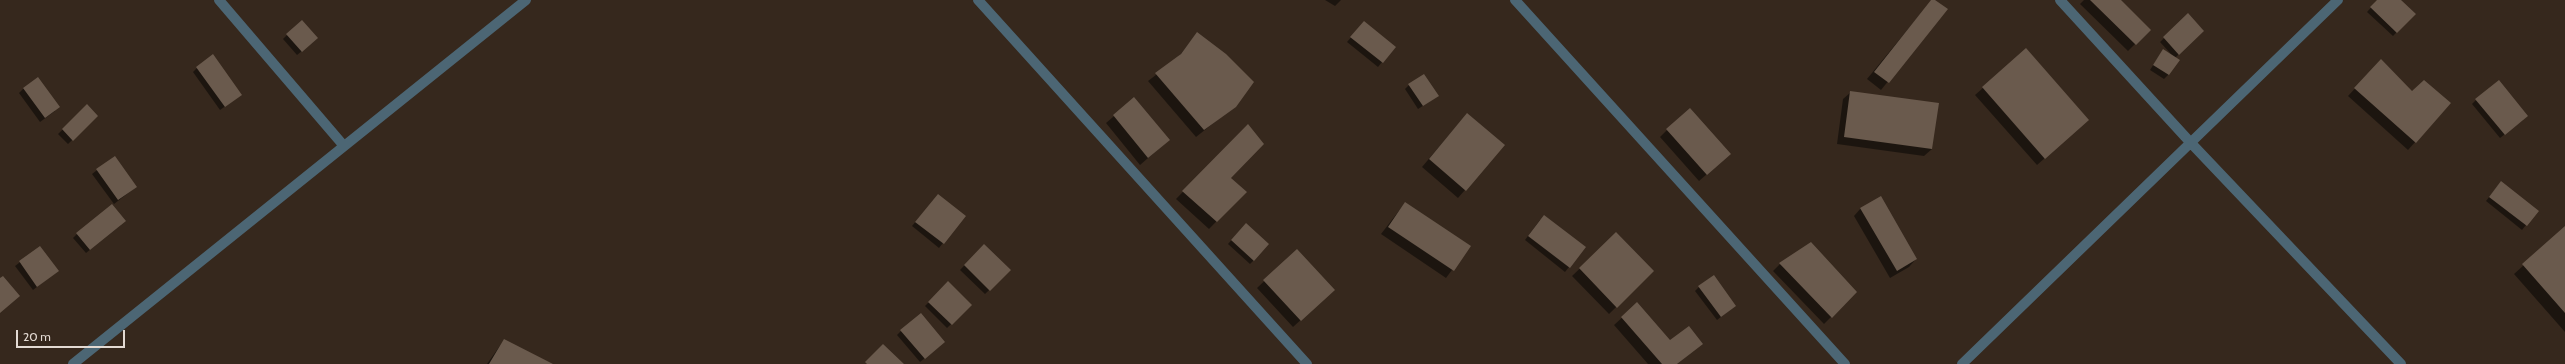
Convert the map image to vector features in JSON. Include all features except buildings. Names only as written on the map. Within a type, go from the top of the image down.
[{"type":"street","points":[[218,0],[344,146]]},
{"type":"street","points":[[73,364],[526,0]]},
{"type":"street","points":[[978,0],[1307,364]]},
{"type":"street","points":[[1515,0],[1845,364]]},
{"type":"street","points":[[2060,0],[2190,142],[2401,364]]},
{"type":"street","points":[[1962,364],[2338,0]]}]
